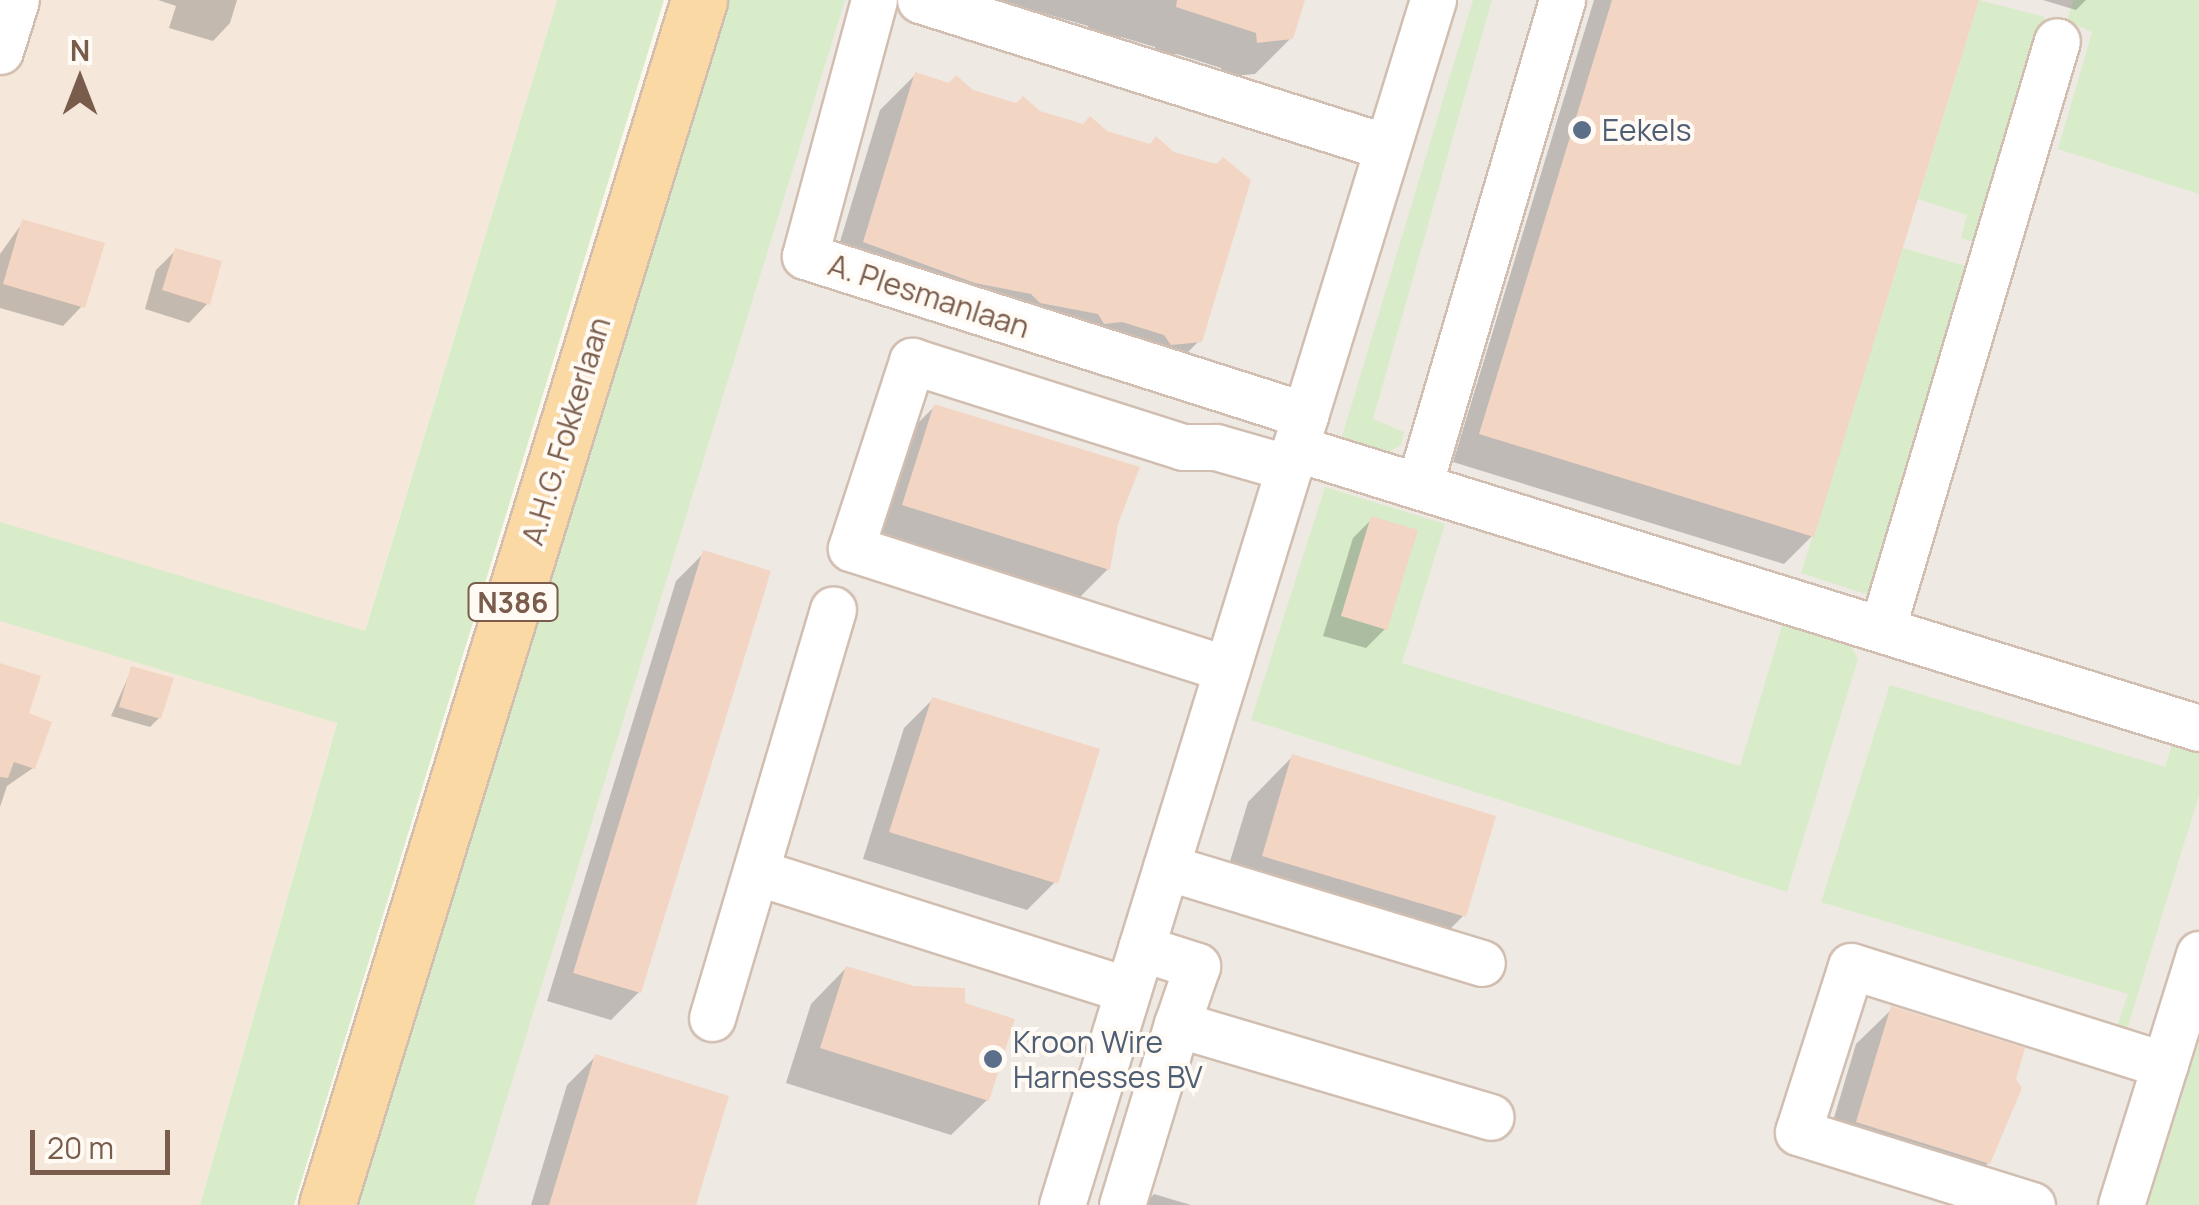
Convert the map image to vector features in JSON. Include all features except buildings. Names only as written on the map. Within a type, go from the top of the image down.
[{"type":"main road","name":"A.H.G. Fokkerlaan","points":[[327,1205],[699,0]]},
{"type":"street","points":[[0,51],[16,0]]},
{"type":"street","name":"A. Plesmanlaan","points":[[874,0],[805,256],[1296,444]]},
{"type":"street","points":[[920,0],[1387,147]]},
{"type":"street","points":[[1062,1205],[1433,0]]},
{"type":"street","points":[[1419,486],[1562,0]]},
{"type":"street","points":[[1883,626],[2058,41]]},
{"type":"street","points":[[1227,670],[851,548],[912,361],[1183,446],[1296,444],[1419,486],[1883,626],[2199,728]]},
{"type":"street","points":[[712,1018],[833,610]]},
{"type":"street","points":[[1166,867],[1482,962]]},
{"type":"street","points":[[756,872],[1134,969],[1197,966],[1122,1205]]},
{"type":"street","points":[[2121,1205],[2199,954]]},
{"type":"street","points":[[2032,1205],[1798,1132],[1850,966],[2165,1065]]},
{"type":"street","points":[[1177,1024],[1490,1117]]},
{"type":"shaded area","points":[[0,0],[557,0],[337,722],[200,1205],[0,1205]]},
{"type":"shaded area","points":[[830,0],[2178,0],[2199,25],[2199,1205],[427,1205]]},
{"type":"green space","points":[[557,0],[664,0],[294,1205],[200,1205],[337,723],[0,621],[0,522],[365,631]]},
{"type":"green space","points":[[724,0],[845,0],[474,1205],[358,1205]]},
{"type":"green space","points":[[1473,0],[1492,0],[1373,419],[1404,432],[1401,445],[1385,454],[1341,440]]},
{"type":"green space","points":[[1979,0],[2045,17],[1977,243],[1961,238],[1967,215],[1918,199]]},
{"type":"green space","points":[[2073,0],[2199,0],[2199,194],[2058,149],[2092,32],[2067,21]]},
{"type":"green space","points":[[1903,248],[1969,267],[1878,598],[1801,573]]},
{"type":"green space","points":[[1325,487],[1445,524],[1402,663],[1740,766],[1786,613],[1845,633],[1858,659],[1787,892],[1251,720]]},
{"type":"green space","points":[[1890,685],[2165,767],[2175,735],[2199,751],[2199,795],[2125,1036],[2115,1032],[2128,994],[1821,902]]},
{"type":"green space","points":[[2199,1042],[2199,1205],[2148,1205]]},
{"type":"place","name":"Eekels","points":[[1582,130]]},
{"type":"place","name":"Kroon Wire Harnesses BV","points":[[993,1059]]}]
